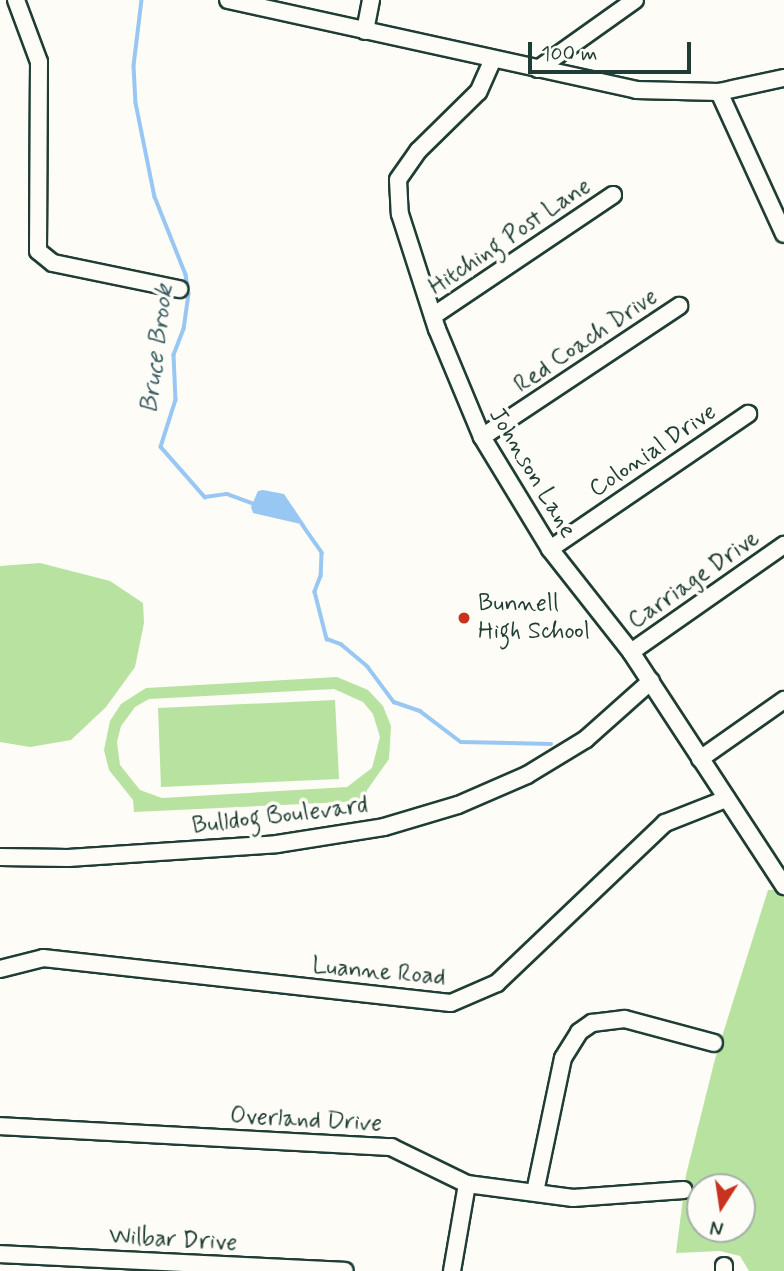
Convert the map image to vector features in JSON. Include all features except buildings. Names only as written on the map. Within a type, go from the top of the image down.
[{"type":"street","points":[[16,0],[39,62],[38,251],[53,263],[179,289]]},
{"type":"street","points":[[228,0],[636,90],[719,92],[784,78]]},
{"type":"street","points":[[365,31],[371,0]]},
{"type":"street","points":[[538,69],[635,0]]},
{"type":"street","name":"Johnson Lane","points":[[494,59],[478,92],[418,150],[398,180],[400,214],[455,380],[482,438],[550,549],[631,652],[784,886]]},
{"type":"street","points":[[719,92],[784,234]]},
{"type":"street","name":"Hitching Post Lane","points":[[433,316],[613,195]]},
{"type":"street","name":"Red Coach Drive","points":[[482,438],[679,306]]},
{"type":"street","name":"Colonial Drive","points":[[550,549],[748,414]]},
{"type":"street","name":"Carriage Drive","points":[[631,652],[784,545]]},
{"type":"street","name":"Bulldog Boulevard","points":[[0,857],[68,859],[277,844],[384,827],[458,804],[527,775],[586,739],[651,681]]},
{"type":"street","points":[[700,759],[784,700]]},
{"type":"street","name":"Luanne Road","points":[[0,970],[23,960],[53,959],[451,1003],[497,983],[665,822],[726,799]]},
{"type":"street","points":[[769,865],[784,856]]},
{"type":"street","points":[[535,1192],[564,1058],[579,1032],[592,1023],[625,1019],[714,1044]]},
{"type":"street","name":"Overland Drive","points":[[0,1126],[391,1147],[467,1184],[594,1199],[684,1190]]},
{"type":"street","points":[[452,1271],[467,1184]]},
{"type":"street","name":"Wilbar Drive","points":[[0,1254],[345,1271]]},
{"type":"green space","points":[[40,563],[110,581],[143,603],[144,623],[135,667],[106,707],[71,740],[30,747],[0,742],[0,566]]},
{"type":"green space","points":[[337,677],[368,690],[383,706],[391,726],[389,759],[367,790],[367,801],[134,812],[133,800],[109,770],[104,750],[110,721],[121,704],[146,688]],"holes":[[[334,689],[363,702],[373,714],[380,737],[372,768],[347,787],[162,798],[140,790],[120,765],[117,742],[121,726],[135,707],[149,699]]]},
{"type":"green space","points":[[335,700],[339,779],[161,787],[158,708]]},
{"type":"green space","points":[[768,890],[784,890],[784,1271],[749,1271],[740,1256],[720,1251],[676,1253],[686,1175],[686,1243],[756,1243],[756,1173],[686,1173],[715,1059]]},
{"type":"water","points":[[258,491],[284,494],[305,525],[253,513],[251,507]]},
{"type":"waterway","name":"Bruce Brook","points":[[142,0],[134,66],[136,103],[155,197],[186,275],[189,294],[184,329],[174,355],[176,400],[161,447],[205,497],[227,494],[254,504]]},
{"type":"waterway","name":"Bruce Brook","points":[[302,524],[322,553],[321,576],[315,592],[327,639],[341,644],[368,667],[394,702],[420,711],[461,742],[551,744]]},
{"type":"place","name":"Bunnell High School","points":[[464,618]]}]
